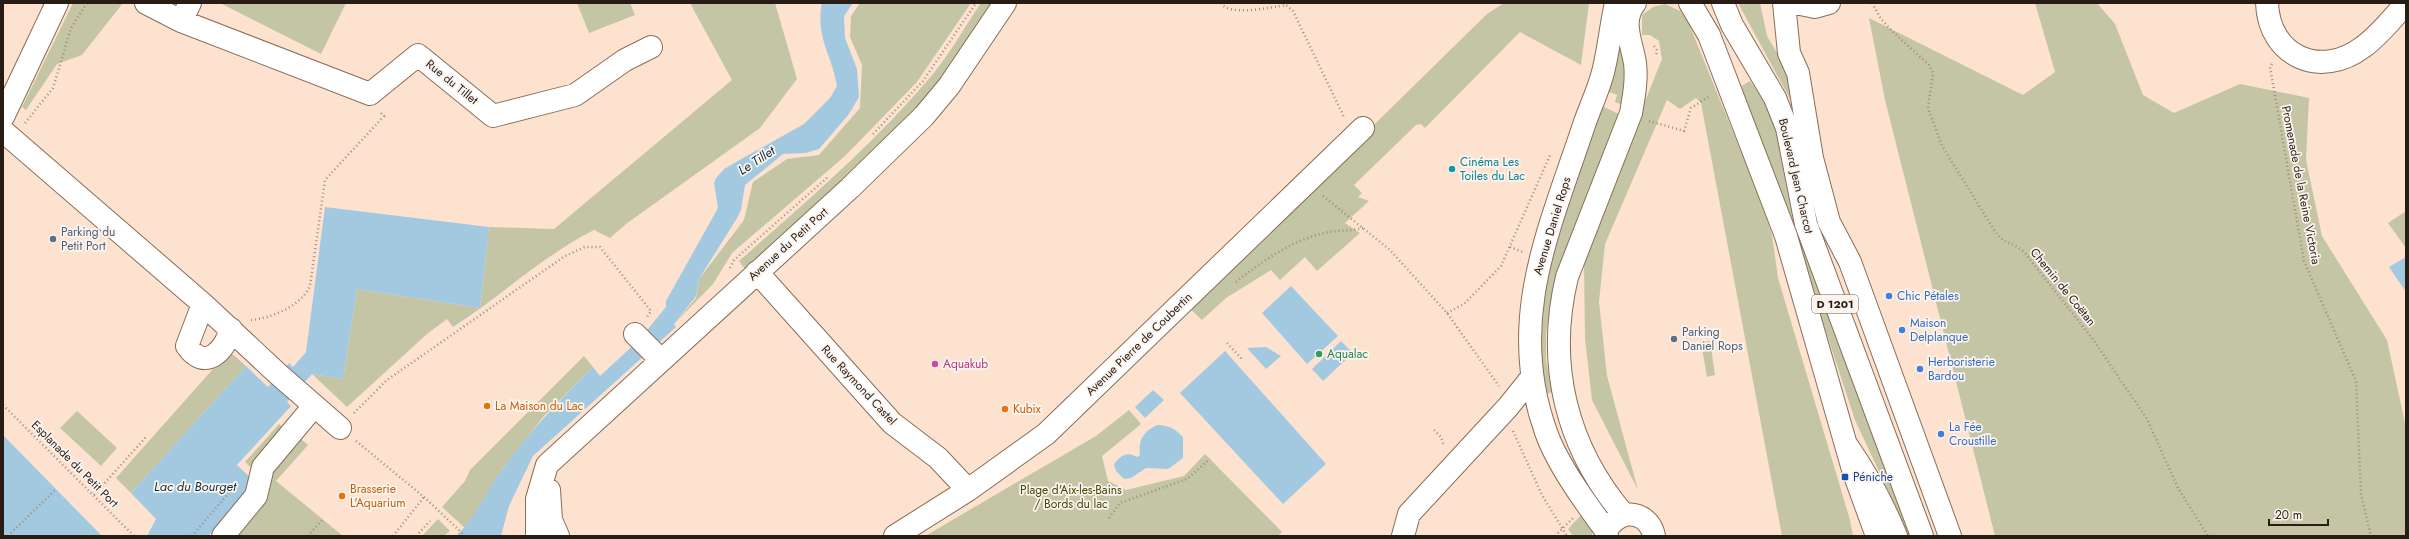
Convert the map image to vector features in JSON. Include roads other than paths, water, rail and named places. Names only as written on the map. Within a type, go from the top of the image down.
[{"type":"street","points":[[3,117],[57,3]]},
{"type":"street","points":[[146,3],[186,12]]},
{"type":"street","name":"Avenue du Petit Port","points":[[547,465],[756,272],[850,188],[924,116],[949,86],[1006,3]]},
{"type":"street","name":"Avenue Daniel Rops","points":[[1607,534],[1558,458],[1546,433],[1537,404],[1532,377],[1530,319],[1533,290],[1540,257],[1604,69],[1616,3]]},
{"type":"street","points":[[1624,515],[1603,491],[1574,432],[1563,394],[1557,344],[1561,301],[1567,277],[1631,113],[1635,76],[1627,19],[1635,3]]},
{"type":"street","name":"Boulevard Jean Charcot","points":[[1690,3],[1710,35],[1786,236],[1846,445],[1877,536]]},
{"type":"street","name":"Boulevard Jean Charcot","points":[[1723,3],[1732,25],[1776,98],[1788,128],[1806,224],[1922,536]]},
{"type":"street","points":[[1784,3],[1789,53],[1798,73],[1812,158],[1829,222],[1850,262],[1950,536]]},
{"type":"street","points":[[1796,3],[1816,8],[1829,3]]},
{"type":"street","points":[[2267,3],[2273,28],[2290,53],[2306,60],[2324,62],[2343,59],[2363,47],[2406,4]]},
{"type":"street","name":"Rue du Tillet","points":[[186,12],[370,94],[418,55],[493,116],[576,94],[625,60],[652,47]]},
{"type":"street","name":"Avenue Pierre de Coubertin","points":[[895,536],[968,490],[1046,434],[1304,183],[1358,133]]},
{"type":"street","points":[[8,135],[203,304],[278,374],[340,428]]},
{"type":"street","name":"Rue Raymond Castel","points":[[756,272],[892,423],[938,458],[968,490]]},
{"type":"street","points":[[203,304],[188,339],[187,346],[192,353],[203,358],[211,357],[219,352],[227,343],[231,330]]},
{"type":"street","points":[[635,334],[654,353]]},
{"type":"street","points":[[1403,536],[1409,514],[1508,407],[1532,377]]},
{"type":"street","points":[[223,536],[256,496],[263,467],[307,400]]},
{"type":"street","points":[[1846,445],[1867,474],[1884,505],[1896,536]]},
{"type":"street","points":[[538,536],[537,499],[547,465]]},
{"type":"street","points":[[547,465],[551,520],[558,536]]},
{"type":"street","points":[[1607,534],[1613,521],[1624,515],[1638,515],[1644,518],[1659,532]]},
{"type":"water","name":"Le Tillet","points":[[822,3],[853,3],[844,16],[845,38],[857,69],[859,97],[849,114],[819,149],[806,153],[783,154],[745,185],[741,210],[699,279],[696,296],[674,324],[676,327],[533,456],[509,506],[501,536],[456,536],[470,520],[503,468],[546,416],[593,367],[600,376],[639,340],[666,307],[666,301],[718,208],[714,183],[716,178],[724,169],[804,124],[830,98],[837,86],[835,75],[822,36],[820,15]]},
{"type":"water","name":"Lac du Bourget","points":[[325,207],[489,227],[480,308],[357,289],[343,379],[312,374],[287,402],[291,406],[237,465],[256,483],[208,536],[147,536],[156,519],[131,493],[246,366],[268,387],[289,363],[293,367],[306,352]]},
{"type":"water","points":[[2406,257],[2406,292],[2389,267]]},
{"type":"water","points":[[1291,286],[1338,336],[1307,364],[1262,313]]},
{"type":"water","points":[[1341,341],[1353,353],[1323,381],[1312,369]]},
{"type":"water","points":[[1266,347],[1281,356],[1266,369],[1247,348]]},
{"type":"water","points":[[1225,351],[1326,464],[1283,504],[1180,393]]},
{"type":"water","points":[[1153,390],[1164,400],[1145,418],[1135,407]]},
{"type":"water","points":[[1157,425],[1172,428],[1183,437],[1183,458],[1168,469],[1146,468],[1131,478],[1124,479],[1116,471],[1114,464],[1124,455],[1130,454],[1137,457],[1140,455],[1142,437]]},
{"type":"water","points":[[3,435],[102,536],[3,536]]},
{"type":"place","name":"Cinéma Les Toiles du Lac","points":[[1452,169]]},
{"type":"place","name":"Parking du Petit Port","points":[[53,239]]},
{"type":"place","name":"Chic Pétales","points":[[1889,296]]},
{"type":"place","name":"Maison Delplanque","points":[[1902,330]]},
{"type":"place","name":"Parking Daniel Rops","points":[[1674,339]]},
{"type":"place","name":"Aqualac","points":[[1319,354]]},
{"type":"place","name":"Aquakub","points":[[935,364]]},
{"type":"place","name":"Herboristerie Bardou","points":[[1920,369]]},
{"type":"place","name":"La Maison du Lac","points":[[487,406]]},
{"type":"place","name":"Kubix","points":[[1005,409]]},
{"type":"place","name":"La Fée Croustille","points":[[1941,434]]},
{"type":"place","name":"Péniche","points":[[1845,477]]},
{"type":"place","name":"Brasserie L'Aquarium","points":[[342,496]]},
{"type":"park label","name":"Plage d'Aix-les-Bains / Bords du lac","points":[[1071,497]]}]
